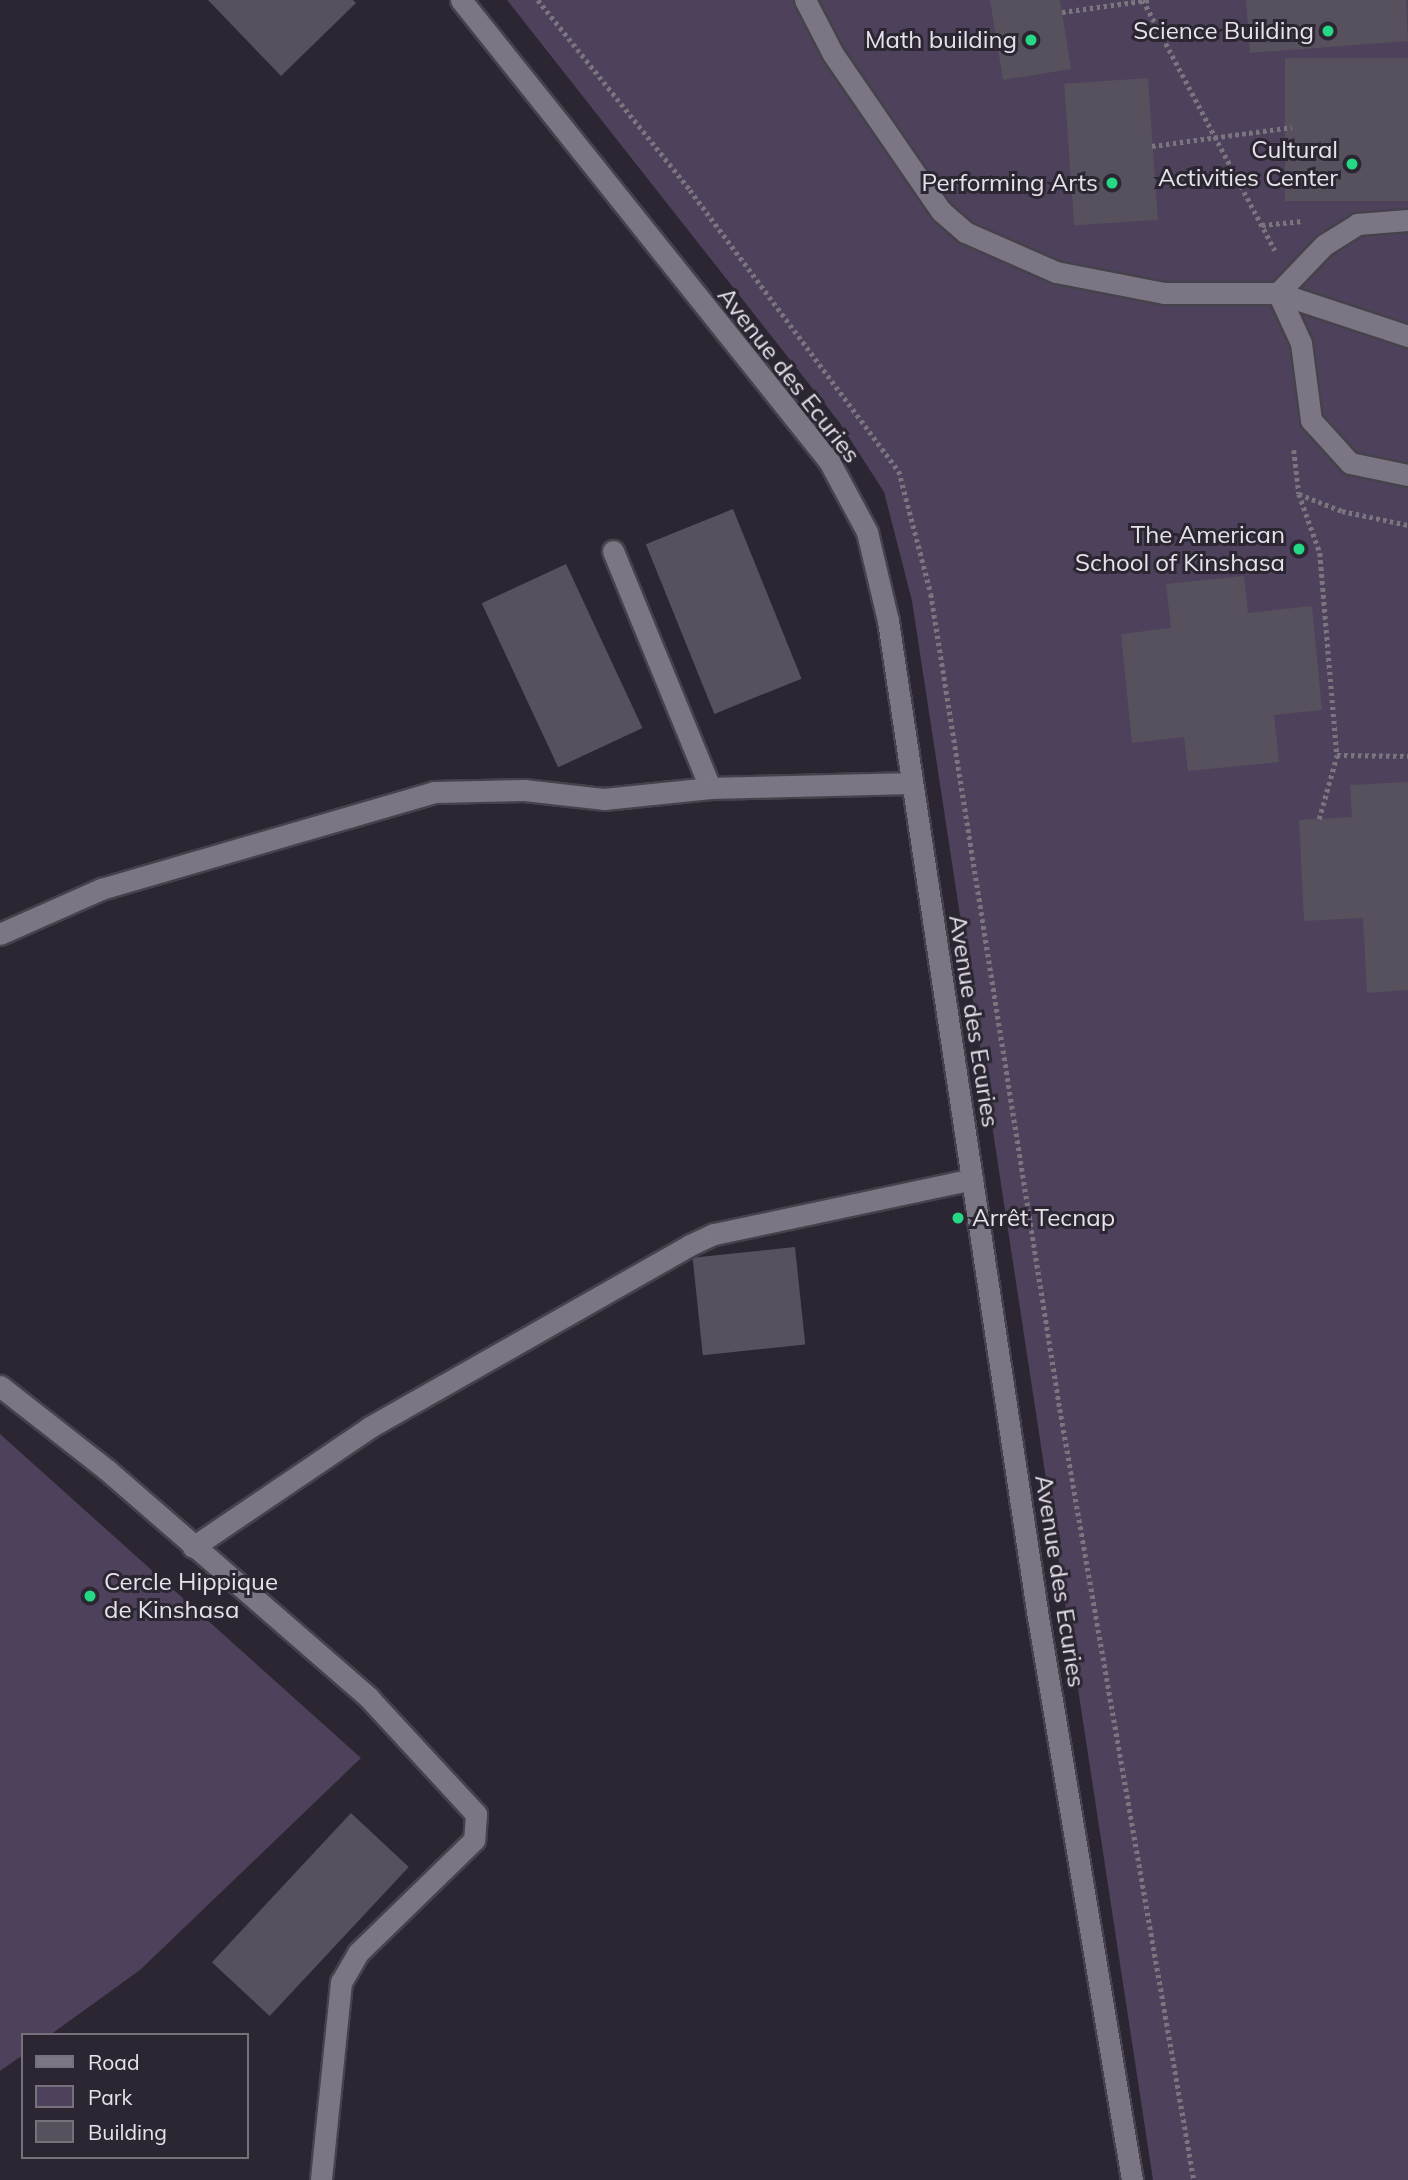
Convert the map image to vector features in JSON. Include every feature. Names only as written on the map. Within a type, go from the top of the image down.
[{"type":"street","name":"Avenue des Ecuries","points":[[461,0],[829,461],[867,532],[888,621],[972,1179],[1132,2180]]},
{"type":"street","points":[[805,0],[834,54],[941,211],[965,232],[1069,275],[1164,293],[1278,293],[1408,336]]},
{"type":"street","points":[[1278,293],[1324,245],[1357,224],[1408,220]]},
{"type":"street","points":[[1278,293],[1301,343],[1311,420],[1350,463],[1408,475]]},
{"type":"street","points":[[613,551],[710,788]]},
{"type":"street","points":[[0,933],[101,889],[434,792],[524,790],[604,799],[710,788],[912,783]]},
{"type":"street","points":[[193,1547],[370,1427],[690,1245],[714,1234],[972,1179]]},
{"type":"street","points":[[0,1386],[106,1469],[369,1698],[460,1791],[476,1814],[474,1840],[358,1953],[341,1982],[321,2180]]},
{"type":"path","points":[[1144,0],[1275,250],[1278,293]]},
{"type":"path","points":[[1062,12],[1150,0]]},
{"type":"path","points":[[1152,146],[1217,140],[1292,127]]},
{"type":"path","points":[[1299,494],[1320,553],[1337,755],[1319,819]]},
{"type":"path","points":[[1337,755],[1408,755]]},
{"type":"green space","points":[[507,0],[1408,0],[1408,2180],[1153,2180],[912,601],[884,492],[839,422]]},
{"type":"green space","name":"Cercle Hippique de Kinshasa","points":[[0,1434],[361,1758],[140,1970],[53,2033],[21,2033],[21,2056],[0,2071]]},
{"type":"building","points":[[208,0],[353,0],[356,3],[281,76]]},
{"type":"building","name":"Math building","points":[[990,0],[1060,0],[1071,69],[1003,80]]},
{"type":"building","name":"Science Building","points":[[1246,0],[1406,0],[1408,41],[1250,53]]},
{"type":"building","name":"Cultural Activities Center","points":[[1285,58],[1408,58],[1408,201],[1285,201]]},
{"type":"building","name":"Performing Arts","points":[[1148,78],[1158,220],[1074,226],[1064,84]]},
{"type":"building","points":[[733,509],[802,679],[714,714],[646,544]]},
{"type":"building","points":[[566,564],[642,728],[558,767],[482,603]]},
{"type":"building","points":[[1244,576],[1248,613],[1312,606],[1322,710],[1274,715],[1279,762],[1188,771],[1184,737],[1132,743],[1121,634],[1171,628],[1166,584]]},
{"type":"building","points":[[1408,782],[1408,990],[1367,993],[1363,918],[1304,921],[1299,820],[1352,817],[1350,785]]},
{"type":"building","points":[[795,1247],[805,1344],[703,1355],[693,1258]]},
{"type":"building","points":[[351,1813],[409,1867],[270,2016],[212,1962]]},
{"type":"place","name":"Science Building","points":[[1328,31]]},
{"type":"place","name":"Math building","points":[[1031,40]]},
{"type":"place","name":"Cultural Activities Center","points":[[1352,164]]},
{"type":"place","name":"Performing Arts","points":[[1112,183]]},
{"type":"place","name":"The American School of Kinshasa","points":[[1299,549]]},
{"type":"place","name":"Arrêt Tecnap","points":[[958,1218]]},
{"type":"place","name":"Cercle Hippique de Kinshasa","points":[[90,1596]]}]
